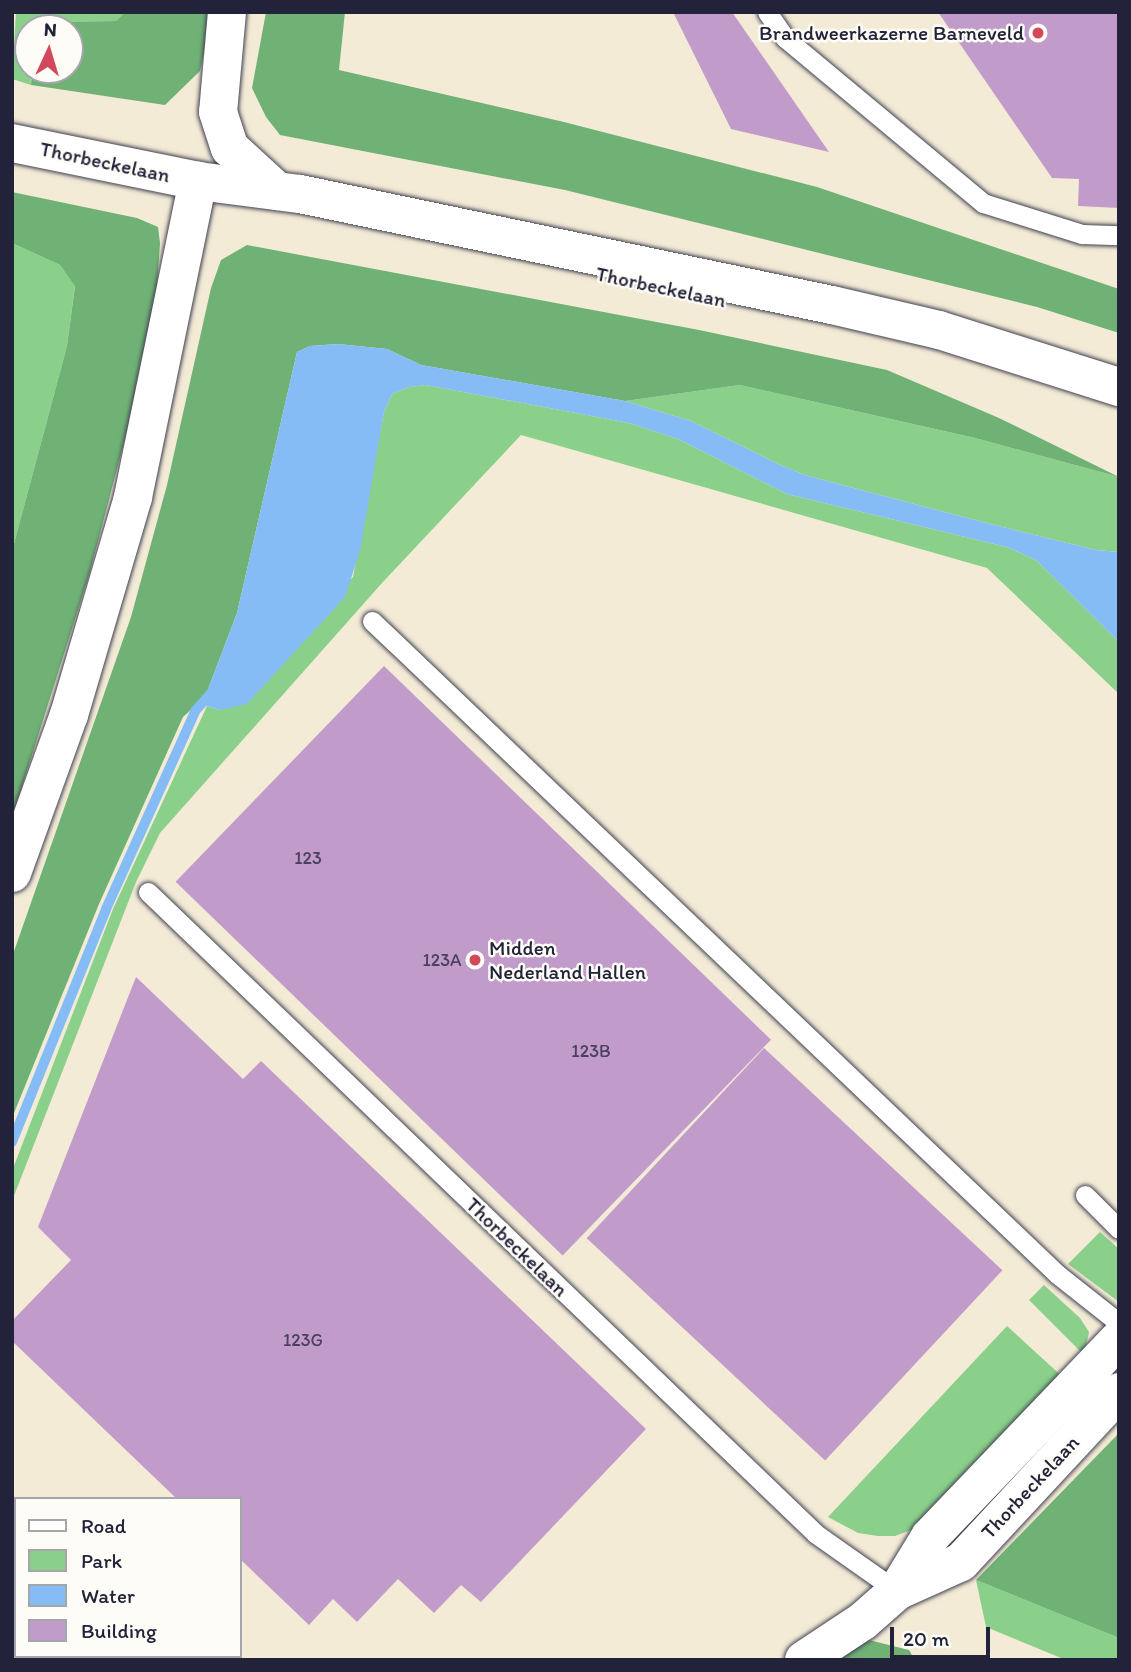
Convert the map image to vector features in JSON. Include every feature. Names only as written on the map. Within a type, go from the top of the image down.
[{"type":"main road","points":[[227,12],[218,112],[230,148],[277,191]]},
{"type":"main road","name":"Thorbeckelaan","points":[[27,146],[198,181],[277,191],[832,305],[939,330],[1119,387]]},
{"type":"main road","points":[[12,873],[69,715],[133,497],[198,181]]},
{"type":"main road","name":"Thorbeckelaan","points":[[198,181],[304,214],[878,334],[986,364],[1119,412]]},
{"type":"main road","name":"Thorbeckelaan","points":[[897,1591],[930,1537],[1119,1339]]},
{"type":"main road","name":"Thorbeckelaan","points":[[804,1660],[863,1621],[897,1591],[961,1562],[1119,1392]]},
{"type":"lane","points":[[767,12],[785,38],[983,203],[1082,234],[1119,235]]},
{"type":"lane","points":[[372,621],[1057,1274],[1119,1323]]},
{"type":"lane","name":"Thorbeckelaan","points":[[148,892],[816,1534],[897,1591]]},
{"type":"lane","points":[[1085,1195],[1119,1228]]},
{"type":"green space","points":[[125,12],[116,21],[84,21],[84,14],[16,14]]},
{"type":"green space","points":[[125,12],[213,12],[200,71],[165,105],[31,85],[84,84],[84,21],[116,21]]},
{"type":"green space","points":[[266,12],[345,12],[339,70],[564,122],[817,187],[1119,289],[1119,333],[1037,307],[565,190],[280,135],[266,117],[252,88]]},
{"type":"green space","points":[[14,46],[14,80],[12,79]]},
{"type":"green space","points":[[12,192],[137,218],[158,227],[160,243],[157,287],[136,397],[89,575],[12,818],[12,551],[67,346],[75,286],[60,265],[12,243]]},
{"type":"green space","points":[[12,243],[60,265],[75,285],[67,346],[12,551]]},
{"type":"green space","points":[[247,245],[699,330],[887,370],[999,418],[1119,477],[975,438],[740,385],[625,401],[421,365],[387,349],[338,344],[310,346],[297,352],[237,613],[205,697],[183,717],[99,904],[12,1118],[12,957],[131,617],[167,485],[211,288],[221,260]]},
{"type":"green space","points":[[426,385],[629,423],[678,439],[787,494],[1007,547],[1036,560],[1119,642],[1119,694],[987,568],[521,435],[382,583],[160,833],[136,882],[12,1201],[12,1171],[113,909],[207,706],[220,710],[353,577],[384,412],[392,394],[409,387]]},
{"type":"green space","points":[[740,385],[975,438],[1119,477],[1119,552],[1096,550],[808,476],[691,421],[625,401]]},
{"type":"green space","points":[[1100,1232],[1119,1249],[1119,1302],[1068,1264]]},
{"type":"green space","points":[[1044,1285],[1080,1318],[1089,1332],[1084,1355],[1029,1300]]},
{"type":"green space","points":[[1007,1326],[1066,1380],[919,1527],[895,1536],[878,1536],[858,1533],[828,1517]]},
{"type":"green space","points":[[1119,1433],[1119,1638],[976,1580]]},
{"type":"green space","points":[[976,1580],[1119,1638],[1119,1660],[1066,1660],[986,1627]]},
{"type":"green space","points":[[869,1640],[909,1650],[915,1660],[832,1660],[859,1643]]},
{"type":"water","points":[[338,344],[387,349],[421,365],[625,401],[691,421],[808,476],[1096,550],[1119,552],[1119,642],[1036,560],[1007,547],[787,494],[678,439],[629,423],[426,385],[409,387],[392,394],[384,412],[360,551],[345,597],[247,704],[220,710],[207,706],[205,697],[237,613],[297,352],[310,346]]},
{"type":"building","points":[[673,12],[732,12],[829,152],[731,129]]},
{"type":"building","points":[[938,12],[1118,12],[1119,208],[1078,206],[1079,179],[1052,178]]},
{"type":"building","name":"Midden Nederland Hallen","points":[[384,666],[771,1040],[563,1256],[176,882]]},
{"type":"building","points":[[136,977],[243,1079],[261,1061],[646,1429],[481,1602],[461,1585],[434,1613],[398,1579],[357,1622],[333,1599],[309,1625],[242,1561],[242,1497],[175,1497],[12,1341],[12,1321],[71,1260],[38,1227]]},
{"type":"building","points":[[764,1048],[1002,1270],[825,1460],[587,1238]]},
{"type":"waterway","points":[[12,1142],[106,909],[196,710],[214,690]]},
{"type":"place","name":"Brandweerkazerne Barneveld","points":[[1038,33]]},
{"type":"place","name":"Midden Nederland Hallen","points":[[475,960]]}]
